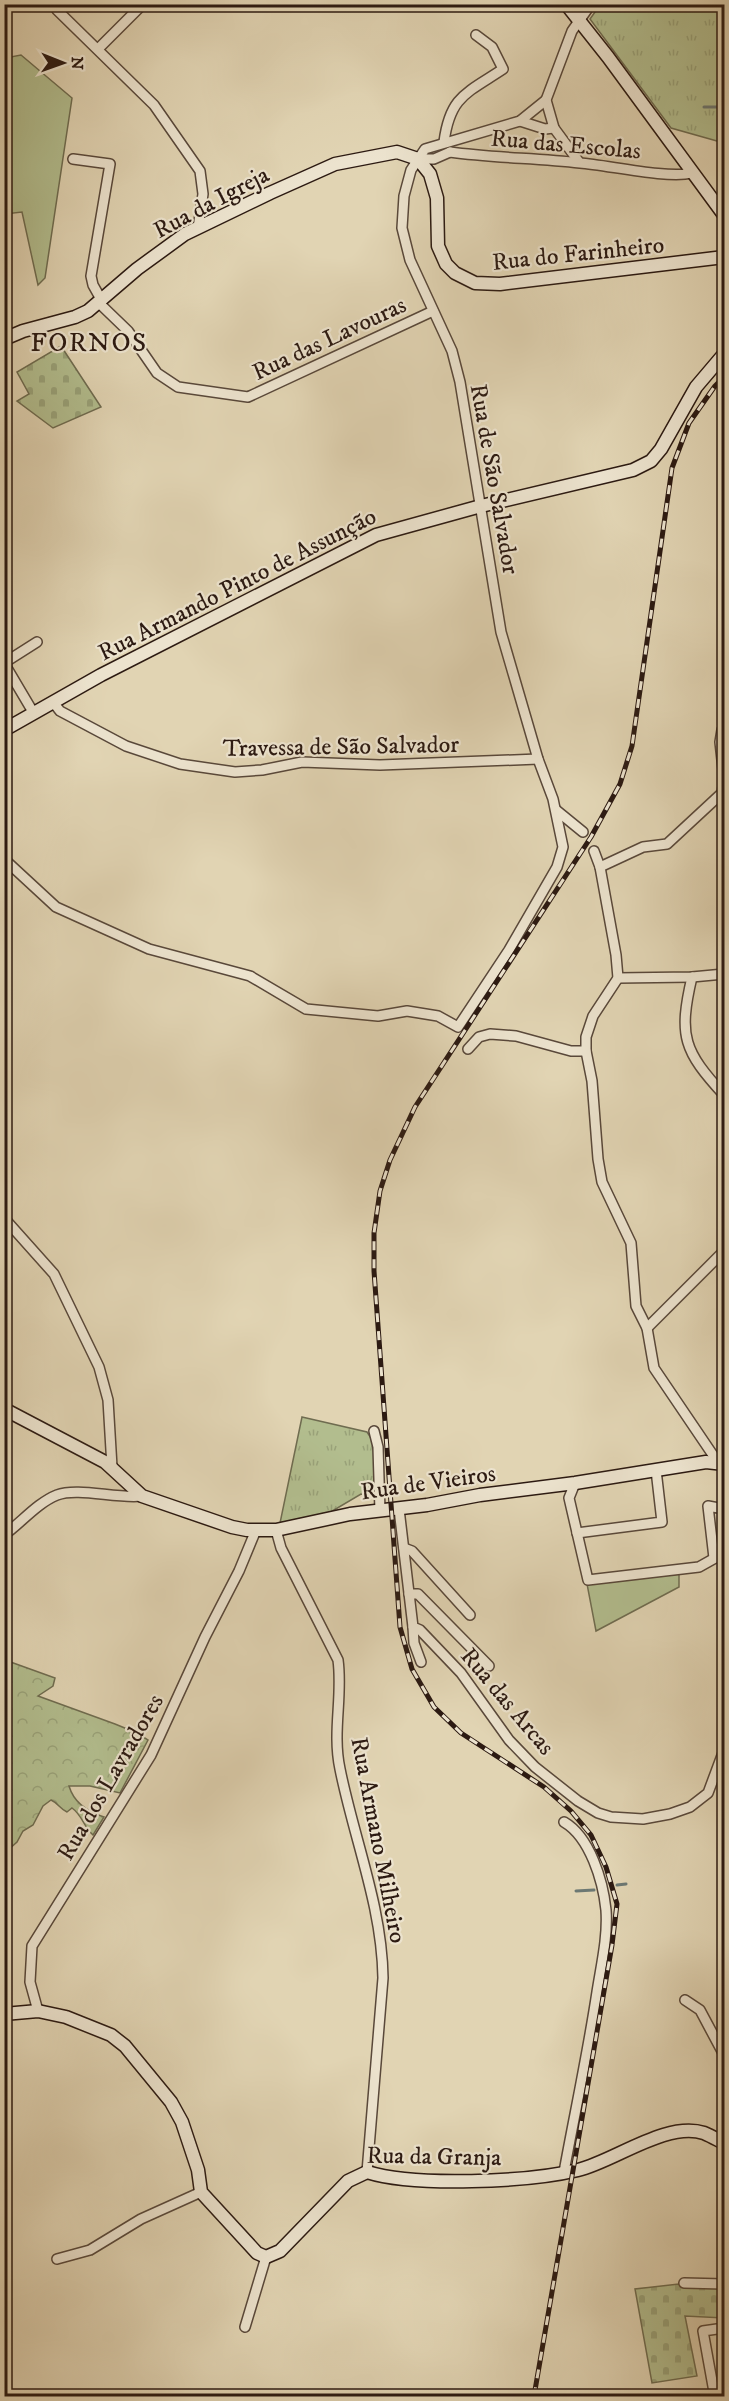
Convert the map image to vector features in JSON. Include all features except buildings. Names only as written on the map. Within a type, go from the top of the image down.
[{"type":"street","points":[[54,4],[57,10],[154,105],[200,171],[203,194],[198,228]]},
{"type":"street","points":[[98,49],[143,4]]},
{"type":"street","points":[[566,4],[608,57],[724,215]]},
{"type":"street","points":[[418,159],[425,149],[520,121],[546,100],[572,30],[591,4]]},
{"type":"street","points":[[418,159],[434,159],[450,152],[444,142],[446,122],[459,99],[503,69],[492,47],[476,35]]},
{"type":"street","points":[[546,100],[554,128],[579,162]]},
{"type":"street","points":[[520,121],[545,129],[554,128]]},
{"type":"street","name":"Rua da Igreja","points":[[4,339],[23,331],[75,317],[101,302],[138,269],[185,234],[335,164],[397,152],[418,159]]},
{"type":"street","name":"Rua das Escolas","points":[[450,152],[478,156],[579,162],[668,174],[691,173]]},
{"type":"street","points":[[73,159],[110,164],[91,276],[101,302]]},
{"type":"street","name":"Rua do Farinheiro","points":[[418,159],[428,170],[434,186],[440,253],[455,273],[475,283],[500,284],[724,256]]},
{"type":"street","name":"Rua de São Salvador","points":[[4,859],[56,907],[149,949],[250,976],[306,1009],[378,1016],[407,1011],[438,1016],[458,1027],[508,950],[557,867],[563,847],[556,810],[538,759],[501,632],[460,382],[452,351],[410,260],[402,228],[404,196],[411,170],[418,159]]},
{"type":"street","name":"Rua das Lavouras","points":[[101,302],[128,331],[157,373],[178,387],[248,397],[434,311]]},
{"type":"street","name":"Rua Armando Pinto de Assunção","points":[[4,730],[33,712],[376,535],[481,506],[633,470],[651,461],[661,449],[696,387],[724,354]]},
{"type":"street","points":[[33,712],[4,663],[37,642]]},
{"type":"street","name":"Travessa de São Salvador","points":[[53,702],[60,711],[126,747],[180,764],[235,772],[262,770],[302,762],[380,765],[538,759]]},
{"type":"street","points":[[600,867],[643,847],[667,844],[722,792],[724,780],[720,742],[724,728]]},
{"type":"street","points":[[556,810],[583,832]]},
{"type":"street","points":[[594,851],[600,867],[618,978],[594,1016],[586,1037],[598,1159],[603,1182],[631,1243],[636,1306],[647,1328],[654,1368],[721,1463]]},
{"type":"street","points":[[618,978],[724,974]]},
{"type":"street","points":[[692,977],[684,1008],[685,1039],[700,1069],[724,1095]]},
{"type":"street","points":[[468,1048],[479,1037],[490,1034],[516,1036],[571,1052],[586,1051]]},
{"type":"street","points":[[4,1218],[54,1274],[99,1367],[108,1400],[112,1467]]},
{"type":"street","points":[[647,1328],[724,1251]]},
{"type":"street","points":[[4,1408],[112,1467],[142,1496]]},
{"type":"street","points":[[374,1431],[378,1447],[380,1511]]},
{"type":"street","name":"Rua de Vieiros","points":[[142,1496],[232,1527],[276,1530],[350,1514],[399,1509],[656,1470],[721,1463]]},
{"type":"street","points":[[577,1533],[662,1522],[656,1470]]},
{"type":"street","points":[[575,1483],[569,1498],[588,1580],[699,1567],[724,1553]]},
{"type":"street","points":[[4,1535],[44,1502],[60,1494],[82,1493],[124,1498],[142,1496]]},
{"type":"street","points":[[714,1558],[708,1506],[724,1509]]},
{"type":"street","points":[[399,1509],[414,1643],[421,1662]]},
{"type":"street","name":"Rua dos Lavradores","points":[[38,2012],[30,1982],[32,1946],[151,1755],[205,1637],[239,1571],[256,1530]]},
{"type":"street","name":"Rua Armano Milheiro","points":[[276,1530],[280,1548],[338,1660],[340,1672],[336,1742],[339,1768],[376,1908],[383,1948],[383,1978],[367,2172]]},
{"type":"street","points":[[404,1548],[412,1551],[470,1615]]},
{"type":"street","points":[[410,1594],[418,1594],[489,1666]]},
{"type":"street","name":"Rua das Arcas","points":[[413,1627],[420,1630],[461,1672],[509,1740],[535,1767],[578,1801],[598,1813],[611,1817],[643,1819],[670,1814],[690,1807],[708,1793],[724,1750]]},
{"type":"street","points":[[564,1822],[574,1828],[584,1842],[600,1881],[606,1910],[592,2026],[564,2172]]},
{"type":"street","points":[[685,2000],[700,2010],[724,2055]]},
{"type":"street","points":[[4,2014],[38,2012],[66,2017],[111,2035],[138,2060],[171,2102],[182,2122],[194,2154],[201,2192],[257,2253],[266,2257],[245,2327]]},
{"type":"street","name":"Rua da Granja","points":[[266,2257],[280,2251],[348,2181],[367,2172],[384,2177],[458,2180],[527,2177],[584,2168],[678,2132],[704,2133],[724,2143]]},
{"type":"street","points":[[57,2259],[90,2250],[141,2219],[201,2192]]},
{"type":"street","points":[[684,2283],[724,2283]]},
{"type":"street","points":[[714,2392],[703,2331],[724,2328]]},
{"type":"green space","points":[[600,5],[724,5],[724,143],[671,128],[590,19]]},
{"type":"green space","points":[[21,55],[72,98],[45,278],[38,285],[22,212],[5,214],[5,58]]},
{"type":"green space","points":[[61,346],[101,407],[53,428],[17,401],[29,394],[17,372]]},
{"type":"green space","points":[[302,1417],[367,1432],[375,1444],[376,1491],[368,1495],[361,1494],[329,1513],[280,1523]]},
{"type":"green space","points":[[679,1574],[679,1587],[596,1631],[587,1584]]},
{"type":"green space","points":[[5,1660],[55,1678],[53,1686],[38,1696],[115,1724],[148,1740],[120,1793],[90,1786],[69,1786],[74,1797],[82,1806],[104,1817],[93,1835],[72,1808],[67,1812],[51,1800],[43,1806],[33,1825],[23,1831],[17,1842],[8,1850],[5,1847],[5,1836],[8,1833],[4,1831]]},
{"type":"green space","points":[[679,2284],[724,2289],[724,2318],[685,2316],[697,2376],[652,2383],[635,2289]]},
{"type":"waterway","points":[[704,107],[724,107]]},
{"type":"waterway","points":[[617,1885],[626,1884]]},
{"type":"waterway","points":[[576,1891],[594,1890]]},
{"type":"railway","points":[[534,2396],[612,1945],[617,1904],[606,1867],[591,1835],[571,1811],[544,1787],[461,1733],[434,1707],[412,1669],[400,1627],[374,1271],[374,1233],[380,1191],[390,1160],[415,1107],[591,837],[620,784],[632,746],[672,468],[689,423],[724,377]]},
{"type":"district","name":"FORNOS","points":[[89,342]]}]
